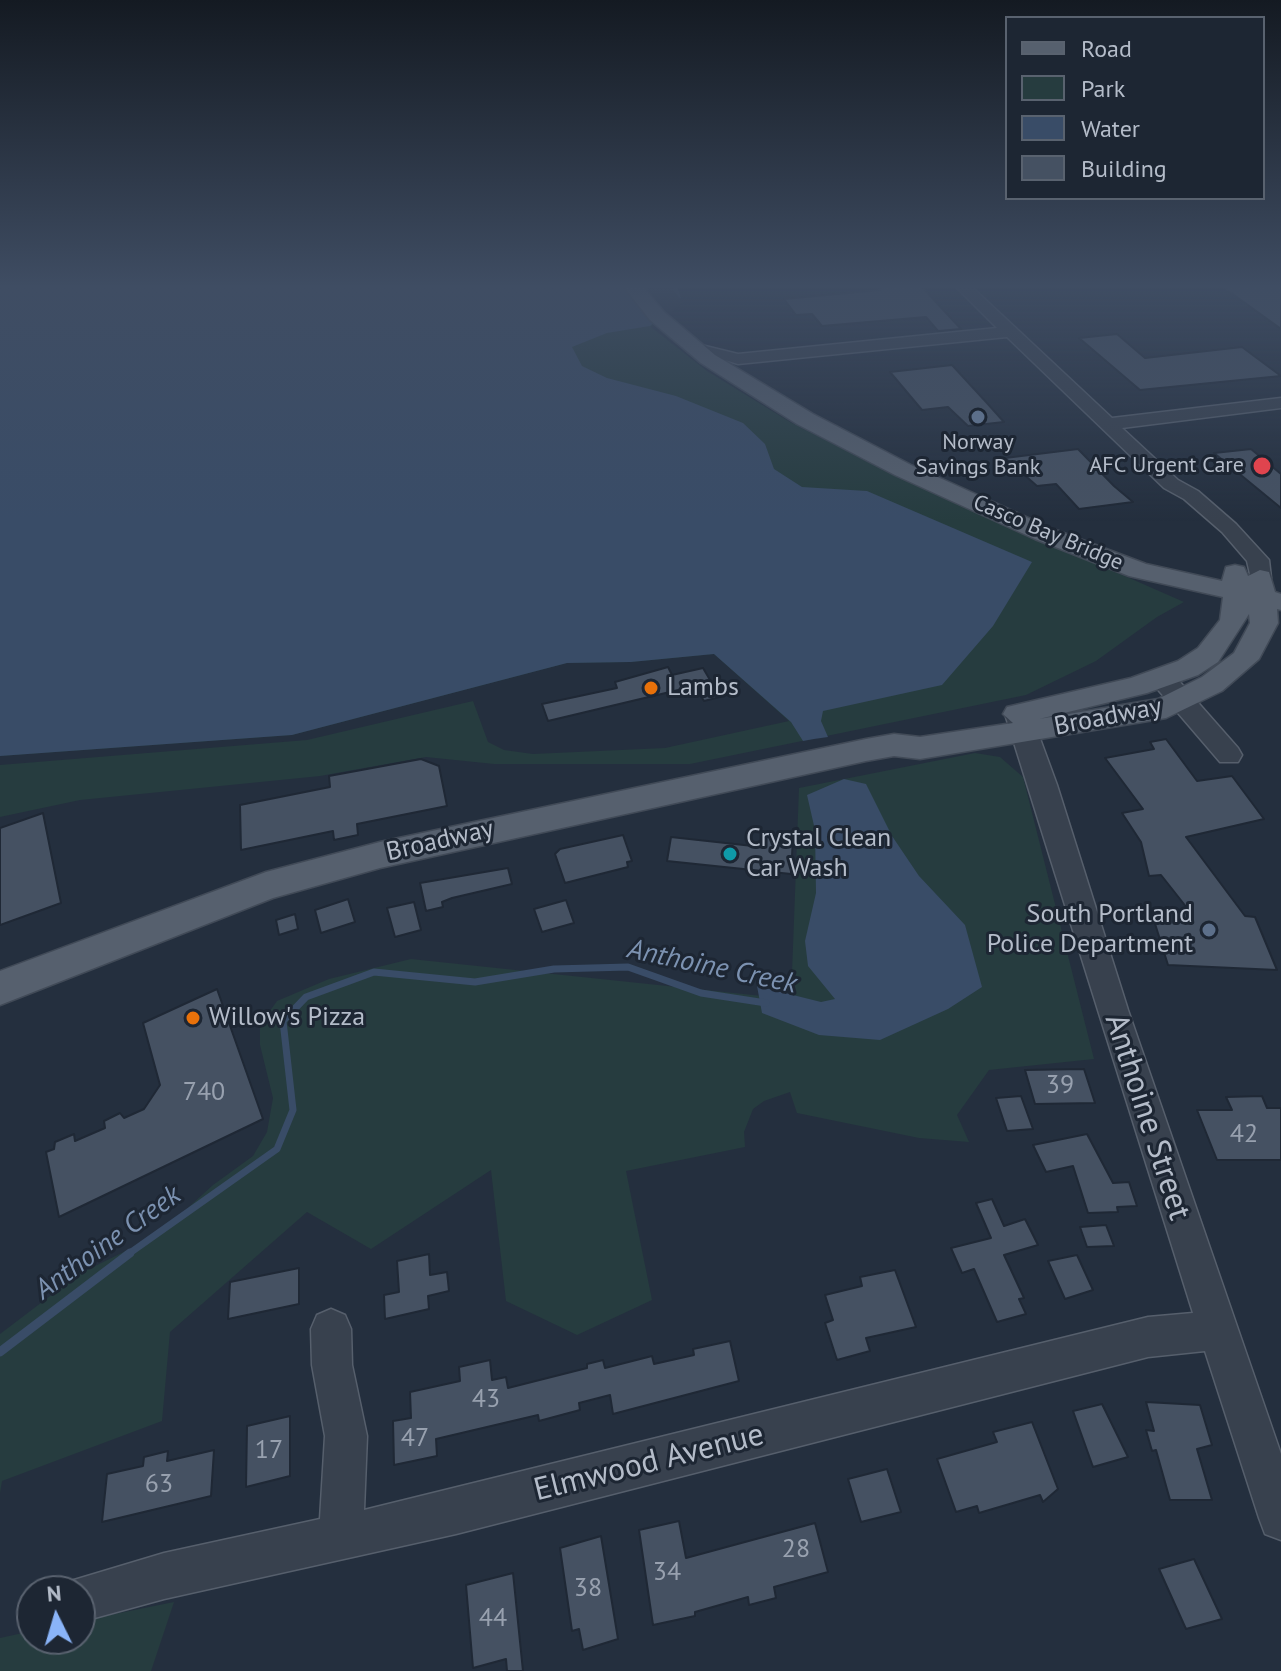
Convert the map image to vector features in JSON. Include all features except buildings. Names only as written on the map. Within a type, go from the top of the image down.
[{"type":"main road","name":"Casco Bay Bridge","points":[[729,365],[776,402],[880,459],[1044,534],[1138,570],[1260,588]]},
{"type":"main road","name":"Casco Bay Bridge","points":[[748,365],[860,429],[1004,496],[1260,588]]},
{"type":"main road","points":[[1138,570],[1200,603],[1217,622],[1222,638]]},
{"type":"main road","name":"Broadway","points":[[1173,690],[1208,655],[1222,638],[1236,612],[1260,588]]},
{"type":"main road","name":"Broadway","points":[[0,988],[226,900],[304,874],[575,811],[894,745],[920,748],[1021,723],[1114,719],[1245,659],[1264,623],[1260,588]]},
{"type":"street","points":[[1044,365],[1171,484],[1175,495],[1260,588]]},
{"type":"street","points":[[1107,424],[1281,403]]},
{"type":"street","points":[[1173,690],[1229,755]]},
{"type":"street","name":"Anthoine Street","points":[[1021,723],[1281,1518]]},
{"type":"street","points":[[331,1329],[332,1365],[346,1436],[341,1535]]},
{"type":"street","name":"Elmwood Avenue","points":[[96,1595],[341,1535],[456,1512],[1148,1337],[1217,1330]]},
{"type":"green space","points":[[0,365],[699,365],[790,422],[888,472],[1184,602],[1157,617],[1096,661],[1026,695],[690,764],[494,764],[426,757],[320,776],[80,800],[0,817],[0,765],[307,740],[473,701],[488,742],[504,750],[533,754],[665,748],[789,721],[714,654],[631,662],[567,663],[292,735],[0,756]]},
{"type":"green space","points":[[975,753],[1000,757],[1023,777],[1094,1059],[989,1070],[957,1115],[969,1142],[919,1138],[797,1113],[790,1092],[764,1101],[753,1109],[744,1132],[745,1147],[626,1171],[652,1300],[577,1335],[506,1301],[491,1170],[371,1249],[307,1212],[170,1332],[162,1421],[2,1481],[0,1493],[0,1334],[79,1274],[158,1235],[213,1185],[253,1156],[267,1132],[273,1098],[260,1045],[260,1025],[277,1001],[329,979],[411,959],[791,999],[799,788]]},
{"type":"green space","points":[[174,1602],[151,1671],[0,1671],[0,1638],[16,1634],[16,1655],[96,1655],[96,1618]]},
{"type":"water","points":[[0,365],[581,365],[607,378],[676,396],[743,423],[765,444],[774,469],[802,487],[867,491],[1032,562],[993,626],[942,685],[823,711],[821,721],[828,737],[803,741],[791,722],[714,654],[631,662],[567,663],[292,735],[0,756]]},
{"type":"water","points":[[844,779],[866,784],[892,836],[919,876],[965,925],[982,987],[948,1009],[880,1040],[819,1035],[762,1013],[757,986],[821,1002],[835,999],[808,966],[805,941],[816,893],[815,830],[807,795]]},
{"type":"waterway","name":"Anthoine Creek","points":[[127,1255],[277,1149],[293,1110],[283,1021],[306,997],[374,972],[475,982],[554,969],[628,967],[701,993],[766,1003]]},
{"type":"waterway","name":"Anthoine Creek","points":[[0,1352],[130,1253]]},
{"type":"place","name":"Norway Savings Bank","points":[[978,417]]},
{"type":"place","name":"AFC Urgent Care","points":[[1262,466]]},
{"type":"place","name":"Lambs","points":[[651,688]]},
{"type":"place","name":"Crystal Clean Car Wash","points":[[730,854]]},
{"type":"place","name":"South Portland Police Department","points":[[1209,930]]},
{"type":"place","name":"Willow's Pizza","points":[[193,1018]]}]
